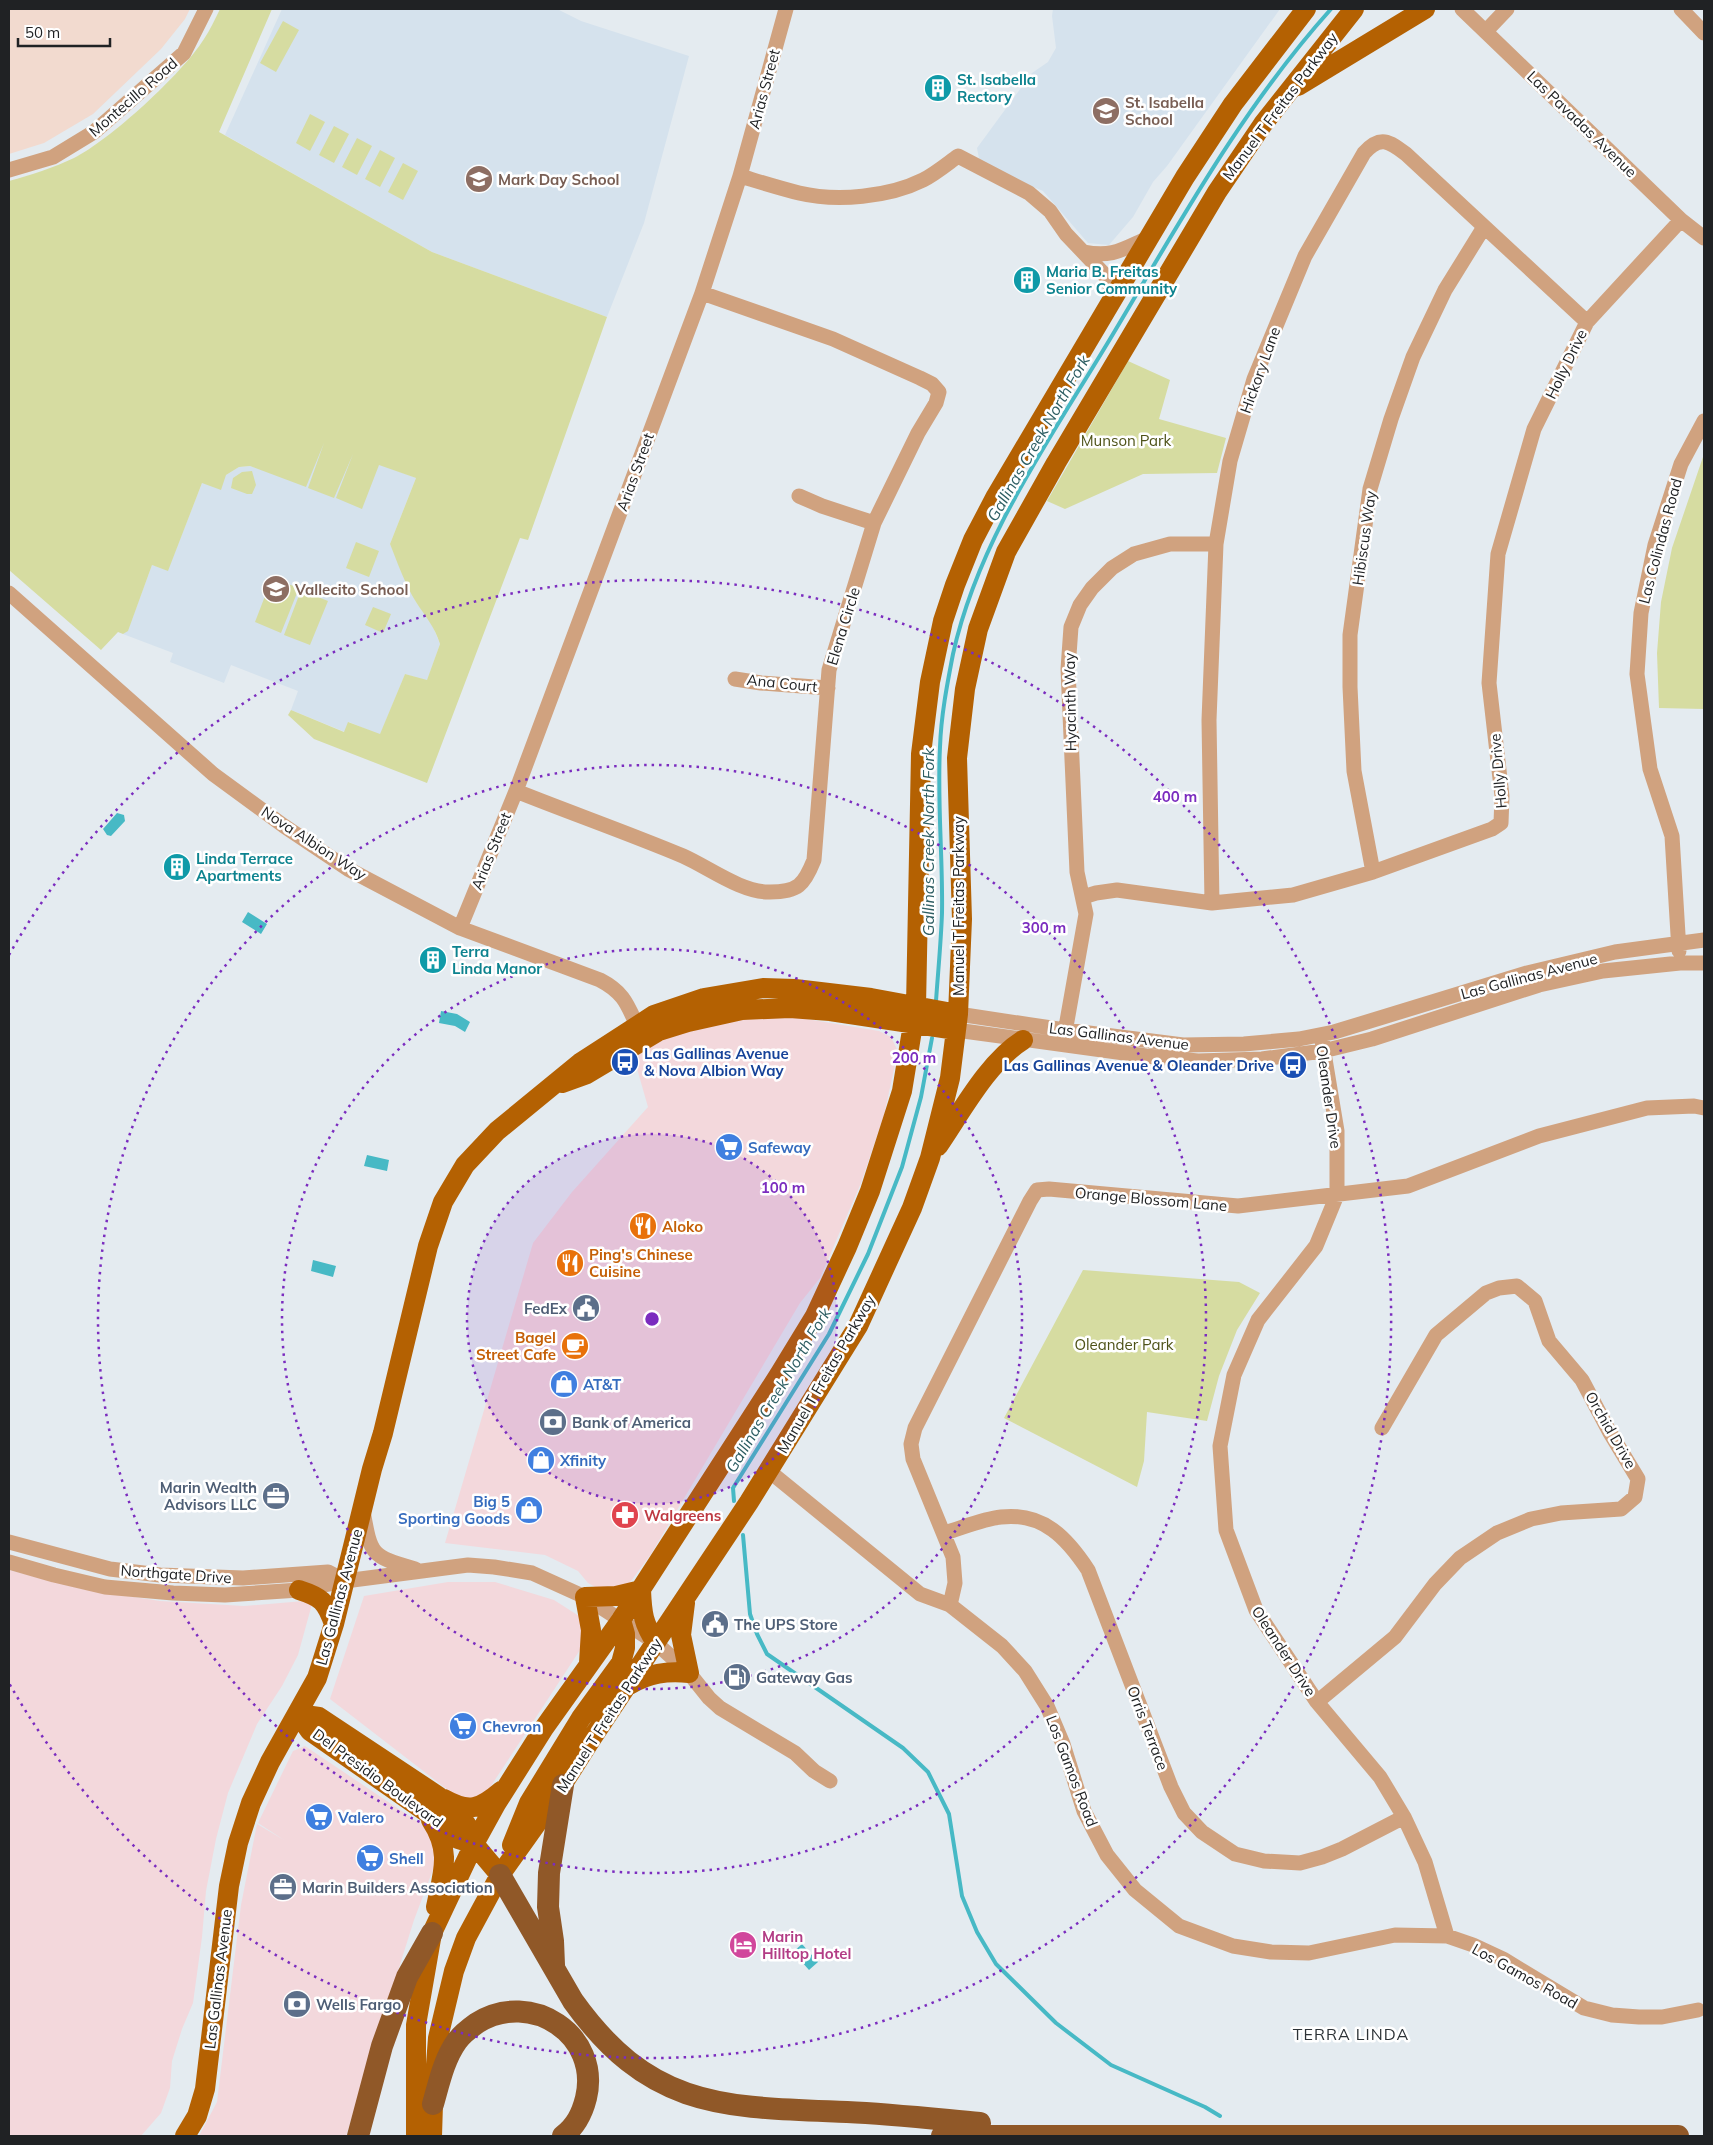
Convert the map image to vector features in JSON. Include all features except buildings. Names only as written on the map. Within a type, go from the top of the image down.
[{"type":"highway","points":[[554,1966],[548,1890],[563,1785]]},
{"type":"highway","points":[[500,1875],[573,2001],[609,2044],[638,2070],[668,2088],[692,2096],[741,2106],[856,2112],[1123,2136]]},
{"type":"highway","points":[[358,2136],[382,2046],[407,1977],[432,1933]]},
{"type":"highway","points":[[433,2104],[446,2062],[458,2039],[470,2028],[490,2016],[508,2012],[527,2012],[542,2016],[558,2024],[579,2046],[586,2064],[589,2086],[582,2113],[574,2126],[563,2136]]},
{"type":"highway","points":[[942,2136],[1678,2136]]},
{"type":"main road","name":"Manuel T Freitas Parkway","points":[[432,2136],[438,2038],[454,1972],[466,1938],[500,1875],[563,1785],[769,1472],[858,1326],[912,1208],[930,1158],[950,1078],[935,1018],[921,754],[930,682],[944,621],[955,585],[977,533],[1000,488],[1112,296],[1185,177],[1233,104],[1306,9]]},
{"type":"main road","name":"Manuel T Freitas Parkway","points":[[416,2136],[416,2019],[432,1933],[474,1844],[507,1786],[621,1620],[770,1391],[816,1316],[848,1247],[886,1145],[902,1091],[935,1018],[962,919],[957,758],[965,689],[981,620],[1006,552],[1056,463],[1217,192],[1263,124],[1354,9]]},
{"type":"main road","points":[[1288,92],[1425,9]]},
{"type":"main road","name":"Las Gallinas Avenue","points":[[185,2136],[198,2116],[205,2089],[229,1886],[238,1843],[270,1762],[317,1678],[334,1624],[428,1246],[443,1202],[465,1165],[497,1131],[551,1088],[587,1074],[641,1033],[659,1031],[724,1013],[764,998],[830,1011],[935,1018]]},
{"type":"main road","points":[[930,1158],[1005,1052],[1024,1040]]},
{"type":"main road","points":[[299,1590],[320,1598],[328,1606],[334,1624]]},
{"type":"main road","points":[[589,1664],[592,1630],[585,1597],[616,1596],[640,1590],[642,1616],[647,1629],[656,1643]]},
{"type":"main road","points":[[627,1686],[646,1676],[659,1672],[689,1672],[681,1635],[685,1599]]},
{"type":"main road","points":[[500,1875],[529,1803],[581,1718],[621,1663],[625,1648],[625,1634],[621,1620]]},
{"type":"main road","name":"Del Presidio Boulevard","points":[[298,1714],[319,1717],[438,1796],[466,1824],[474,1844],[500,1875]]},
{"type":"main road","name":"Del Presidio Boulevard","points":[[298,1714],[310,1731],[442,1823],[458,1839],[474,1844]]},
{"type":"main road","points":[[438,1796],[457,1806],[472,1808],[486,1804],[507,1786]]},
{"type":"main road","points":[[427,1814],[442,1840],[444,1852],[444,1863],[432,1933]]},
{"type":"street","name":"Montecillo Road","points":[[9,170],[54,157],[94,132],[184,53],[206,9]]},
{"type":"street","name":"Arias Street","points":[[460,928],[516,791],[702,293],[740,176],[786,9]]},
{"type":"street","name":"Las Pavadas Avenue","points":[[1462,9],[1681,220],[1704,238]]},
{"type":"street","points":[[1486,31],[1507,9]]},
{"type":"street","points":[[1680,9],[1704,32]]},
{"type":"street","name":"Hickory Lane","points":[[1212,903],[1209,720],[1216,544],[1230,461],[1254,379],[1305,256],[1364,153],[1372,144],[1378,141],[1397,147],[1588,322]]},
{"type":"street","points":[[740,176],[801,194],[840,197],[865,196],[897,191],[924,180],[958,156],[1029,193],[1050,211],[1066,234],[1106,276],[1112,296]]},
{"type":"street","name":"Holly Drive","points":[[1083,897],[1117,890],[1212,903],[1292,894],[1372,872],[1492,829],[1500,823],[1502,796],[1489,683],[1498,554],[1534,429],[1588,322],[1681,220]]},
{"type":"street","name":"Hibiscus Way","points":[[1372,872],[1354,771],[1350,669],[1350,635],[1370,489],[1391,419],[1413,357],[1445,290],[1484,227]]},
{"type":"street","points":[[1084,252],[1101,256],[1114,253],[1148,238]]},
{"type":"street","name":"Elena Circle","points":[[516,791],[684,856],[752,890],[768,892],[792,890],[806,880],[814,860],[829,670],[874,523],[918,432],[936,403],[938,392],[935,387],[920,378],[833,339],[702,293]]},
{"type":"street","name":"Las Colindas Road","points":[[1680,963],[1672,836],[1650,769],[1638,665],[1641,612],[1655,546],[1681,464],[1704,421]]},
{"type":"street","points":[[800,496],[822,506],[874,523]]},
{"type":"street","name":"Hyacinth Way","points":[[1083,897],[1077,872],[1068,669],[1072,627],[1080,605],[1092,588],[1112,568],[1134,554],[1170,544],[1216,544]]},
{"type":"street","name":"Nova Albion Way","points":[[9,593],[213,774],[284,826],[348,869],[460,928],[600,980],[615,988],[625,1000],[641,1033]]},
{"type":"street","name":"Ana Court","points":[[736,678],[761,683],[828,688]]},
{"type":"street","points":[[1063,1046],[1086,914],[1083,897]]},
{"type":"street","name":"Las Gallinas Avenue","points":[[935,1018],[1066,1030],[1183,1045],[1244,1044],[1321,1035],[1365,1024],[1527,973],[1615,952],[1704,940]]},
{"type":"street","name":"Las Gallinas Avenue","points":[[935,1018],[1024,1040],[1063,1046],[1198,1061],[1262,1059],[1323,1051],[1372,1038],[1539,985],[1603,971],[1680,963],[1704,963]]},
{"type":"street","name":"Oleander Drive","points":[[1321,1035],[1337,1131],[1337,1195],[1316,1246],[1258,1320],[1234,1375],[1220,1446],[1226,1530],[1256,1610],[1317,1702],[1380,1777],[1404,1817],[1425,1862],[1447,1936]]},
{"type":"street","name":"Orange Blossom Lane","points":[[950,1604],[955,1583],[953,1557],[913,1459],[912,1444],[915,1428],[1037,1190],[1050,1189],[1238,1206],[1337,1195],[1408,1186],[1540,1136],[1647,1108],[1694,1106],[1704,1108]]},
{"type":"street","name":"Orchid Drive","points":[[1317,1702],[1395,1636],[1435,1584],[1460,1558],[1498,1533],[1531,1519],[1562,1513],[1621,1510],[1636,1497],[1638,1479],[1582,1380],[1549,1341],[1535,1301],[1516,1286],[1499,1288],[1486,1293],[1436,1335],[1382,1428]]},
{"type":"street","name":"Los Gamos Road","points":[[769,1472],[920,1594],[950,1604],[1002,1646],[1025,1671],[1047,1706],[1064,1744],[1084,1811],[1107,1855],[1135,1890],[1178,1926],[1233,1946],[1271,1952],[1309,1953],[1395,1935],[1447,1936],[1473,1945],[1503,1960],[1584,2008],[1612,2015],[1639,2017],[1662,2017],[1698,2010]]},
{"type":"street","points":[[362,1507],[369,1544],[375,1552],[387,1561],[421,1571]]},
{"type":"street","name":"Orris Terrace","points":[[944,1533],[1000,1517],[1023,1517],[1044,1524],[1073,1547],[1088,1570],[1171,1787],[1184,1813],[1202,1832],[1235,1854],[1264,1861],[1300,1863],[1342,1849],[1404,1817]]},
{"type":"street","name":"Northgate Drive","points":[[9,1542],[110,1569],[179,1576],[243,1578],[328,1572],[344,1580]]},
{"type":"street","name":"Northgate Drive","points":[[9,1562],[105,1587],[216,1595],[299,1590],[344,1580],[468,1565],[532,1573],[585,1597],[656,1643],[689,1672],[709,1698],[720,1708],[795,1753],[814,1771],[830,1781]]},
{"type":"street","points":[[105,1587],[110,1569]]},
{"type":"shaded area","points":[[9,9],[190,9],[185,19],[161,49],[93,114],[44,143],[9,154]]},
{"type":"shaded area","name":"Mark Day School","points":[[282,9],[557,9],[581,21],[689,56],[644,223],[607,317],[432,252],[225,135]]},
{"type":"shaded area","name":"St. Isabella School","points":[[1053,9],[1280,9],[1167,166],[1153,182],[1133,217],[1109,245],[1088,243],[1043,191],[980,164],[977,148],[1032,73],[1048,62],[1056,48],[1052,16]]},
{"type":"shaded area","name":"Vallecito School","points":[[297,432],[416,478],[390,544],[416,602],[431,622],[440,644],[427,681],[405,674],[380,735],[349,722],[345,732],[291,710],[298,691],[231,665],[224,683],[170,662],[173,653],[123,634],[128,630],[152,565],[168,570],[202,483],[226,475],[239,467],[250,466],[280,476]]},
{"type":"shaded area","points":[[782,1015],[879,1031],[891,1037],[898,1051],[884,1115],[861,1183],[820,1278],[800,1303],[651,1554],[628,1585],[601,1590],[588,1583],[578,1571],[545,1555],[445,1543],[533,1243],[572,1192],[648,1107],[634,1058],[661,1040],[706,1022]]},
{"type":"shaded area","points":[[9,1570],[82,1589],[160,1601],[244,1606],[304,1601],[312,1604],[298,1655],[282,1686],[257,1724],[228,1793],[216,1839],[206,1891],[193,2003],[172,2061],[170,2088],[161,2113],[141,2136],[9,2136]]},
{"type":"shaded area","points":[[448,1582],[495,1582],[554,1600],[579,1616],[585,1632],[580,1650],[487,1792],[473,1799],[457,1797],[330,1699],[364,1596]]},
{"type":"shaded area","points":[[305,1746],[427,1828],[437,1859],[414,1920],[346,2136],[199,2136],[217,2102],[241,1905],[257,1824],[284,1840],[258,1823],[293,1751]]},
{"type":"green space","points":[[220,9],[272,9],[219,132],[432,252],[607,317],[528,540],[520,538],[427,783],[314,739],[288,715],[291,710],[344,732],[348,722],[380,734],[405,674],[427,680],[440,644],[433,627],[408,588],[390,544],[416,478],[379,465],[362,509],[336,498],[353,454],[334,498],[308,488],[324,443],[306,487],[250,466],[239,467],[226,475],[221,490],[202,483],[168,571],[152,565],[128,631],[123,634],[118,632],[101,650],[9,570],[9,181],[42,171],[74,158],[125,122],[163,87],[194,53],[206,36]]},
{"type":"green space","points":[[283,21],[299,30],[276,72],[260,63]]},
{"type":"green space","points":[[310,114],[325,122],[310,151],[296,143]]},
{"type":"green space","points":[[334,126],[349,134],[334,163],[319,155]]},
{"type":"green space","points":[[357,138],[372,146],[357,175],[342,167]]},
{"type":"green space","points":[[380,150],[395,158],[380,187],[365,179]]},
{"type":"green space","points":[[403,163],[418,171],[403,200],[388,192]]},
{"type":"green space","name":"Munson Park","points":[[1128,361],[1170,380],[1159,419],[1226,438],[1217,473],[1143,474],[1065,509],[1047,501]]},
{"type":"green space","points":[[1704,454],[1704,709],[1659,708],[1657,653],[1661,602],[1672,548]]},
{"type":"green space","points":[[252,471],[256,485],[252,494],[231,488],[233,478],[242,472]]},
{"type":"green space","points":[[356,542],[379,551],[369,577],[346,568]]},
{"type":"green space","points":[[272,578],[299,588],[281,633],[255,622]]},
{"type":"green space","points":[[301,590],[328,601],[310,645],[284,635]]},
{"type":"green space","points":[[373,607],[391,614],[383,633],[365,625]]},
{"type":"green space","name":"Oleander Park","points":[[1083,1270],[1239,1282],[1260,1293],[1237,1330],[1219,1376],[1207,1421],[1147,1412],[1144,1461],[1137,1487],[1004,1418]]},
{"type":"water","points":[[117,813],[124,815],[125,821],[111,836],[107,835],[103,829]]},
{"type":"water","points":[[248,912],[267,924],[261,934],[242,922]]},
{"type":"water","points":[[441,1011],[457,1014],[470,1022],[465,1032],[455,1026],[439,1023]]},
{"type":"water","points":[[367,1155],[389,1160],[387,1171],[364,1166]]},
{"type":"water","points":[[313,1260],[336,1266],[333,1277],[311,1271]]},
{"type":"water","points":[[802,1944],[818,1962],[809,1970],[793,1952]]},
{"type":"waterway","name":"Gallinas Creek North Fork","points":[[936,1001],[942,913],[939,788],[942,724],[953,654],[964,612],[979,572],[1017,493],[1184,214],[1268,87],[1298,47],[1331,9]]},
{"type":"waterway","name":"Gallinas Creek North Fork","points":[[734,1501],[733,1488],[829,1334],[868,1254],[902,1167],[921,1097],[932,1038]]},
{"type":"waterway","name":"Gallinas Creek North Fork","points":[[743,1535],[750,1614],[767,1654],[903,1748],[928,1772],[949,1814],[962,1896],[977,1932],[996,1964],[1056,2023],[1111,2065],[1205,2107],[1220,2116]]},
{"type":"place","name":"St. Isabella Rectory","points":[[938,88]]},
{"type":"place","name":"St. Isabella School","points":[[1106,111]]},
{"type":"place","name":"Mark Day School","points":[[479,179]]},
{"type":"place","name":"Maria B. Freitas Senior Community","points":[[1027,280]]},
{"type":"place","name":"Vallecito School","points":[[276,589]]},
{"type":"place","name":"Linda Terrace Apartments","points":[[177,867]]},
{"type":"place","name":"Terra Linda Manor","points":[[433,960]]},
{"type":"place","name":"Las Gallinas Avenue & Nova Albion Way","points":[[625,1062]]},
{"type":"place","name":"Las Gallinas Avenue & Oleander Drive","points":[[1293,1065]]},
{"type":"place","name":"Safeway","points":[[729,1147]]},
{"type":"place","name":"Aloko","points":[[643,1226]]},
{"type":"place","name":"Ping's Chinese Cuisine","points":[[570,1263]]},
{"type":"place","name":"FedEx","points":[[586,1308]]},
{"type":"place","name":"Bagel Street Cafe","points":[[575,1346]]},
{"type":"place","name":"AT&T","points":[[564,1384]]},
{"type":"place","name":"Bank of America","points":[[553,1422]]},
{"type":"place","name":"Xfinity","points":[[541,1460]]},
{"type":"place","name":"Marin Wealth Advisors LLC","points":[[276,1496]]},
{"type":"place","name":"Big 5 Sporting Goods","points":[[529,1510]]},
{"type":"place","name":"Walgreens","points":[[625,1515]]},
{"type":"place","name":"The UPS Store","points":[[715,1624]]},
{"type":"place","name":"Gateway Gas","points":[[737,1677]]},
{"type":"place","name":"Chevron","points":[[463,1726]]},
{"type":"place","name":"Valero","points":[[319,1817]]},
{"type":"place","name":"Shell","points":[[370,1858]]},
{"type":"place","name":"Marin Builders Association","points":[[283,1887]]},
{"type":"place","name":"Marin Hilltop Hotel","points":[[743,1945]]},
{"type":"place","name":"Wells Fargo","points":[[297,2004]]},
{"type":"district","name":"TERRA LINDA","points":[[1351,2034]]}]
